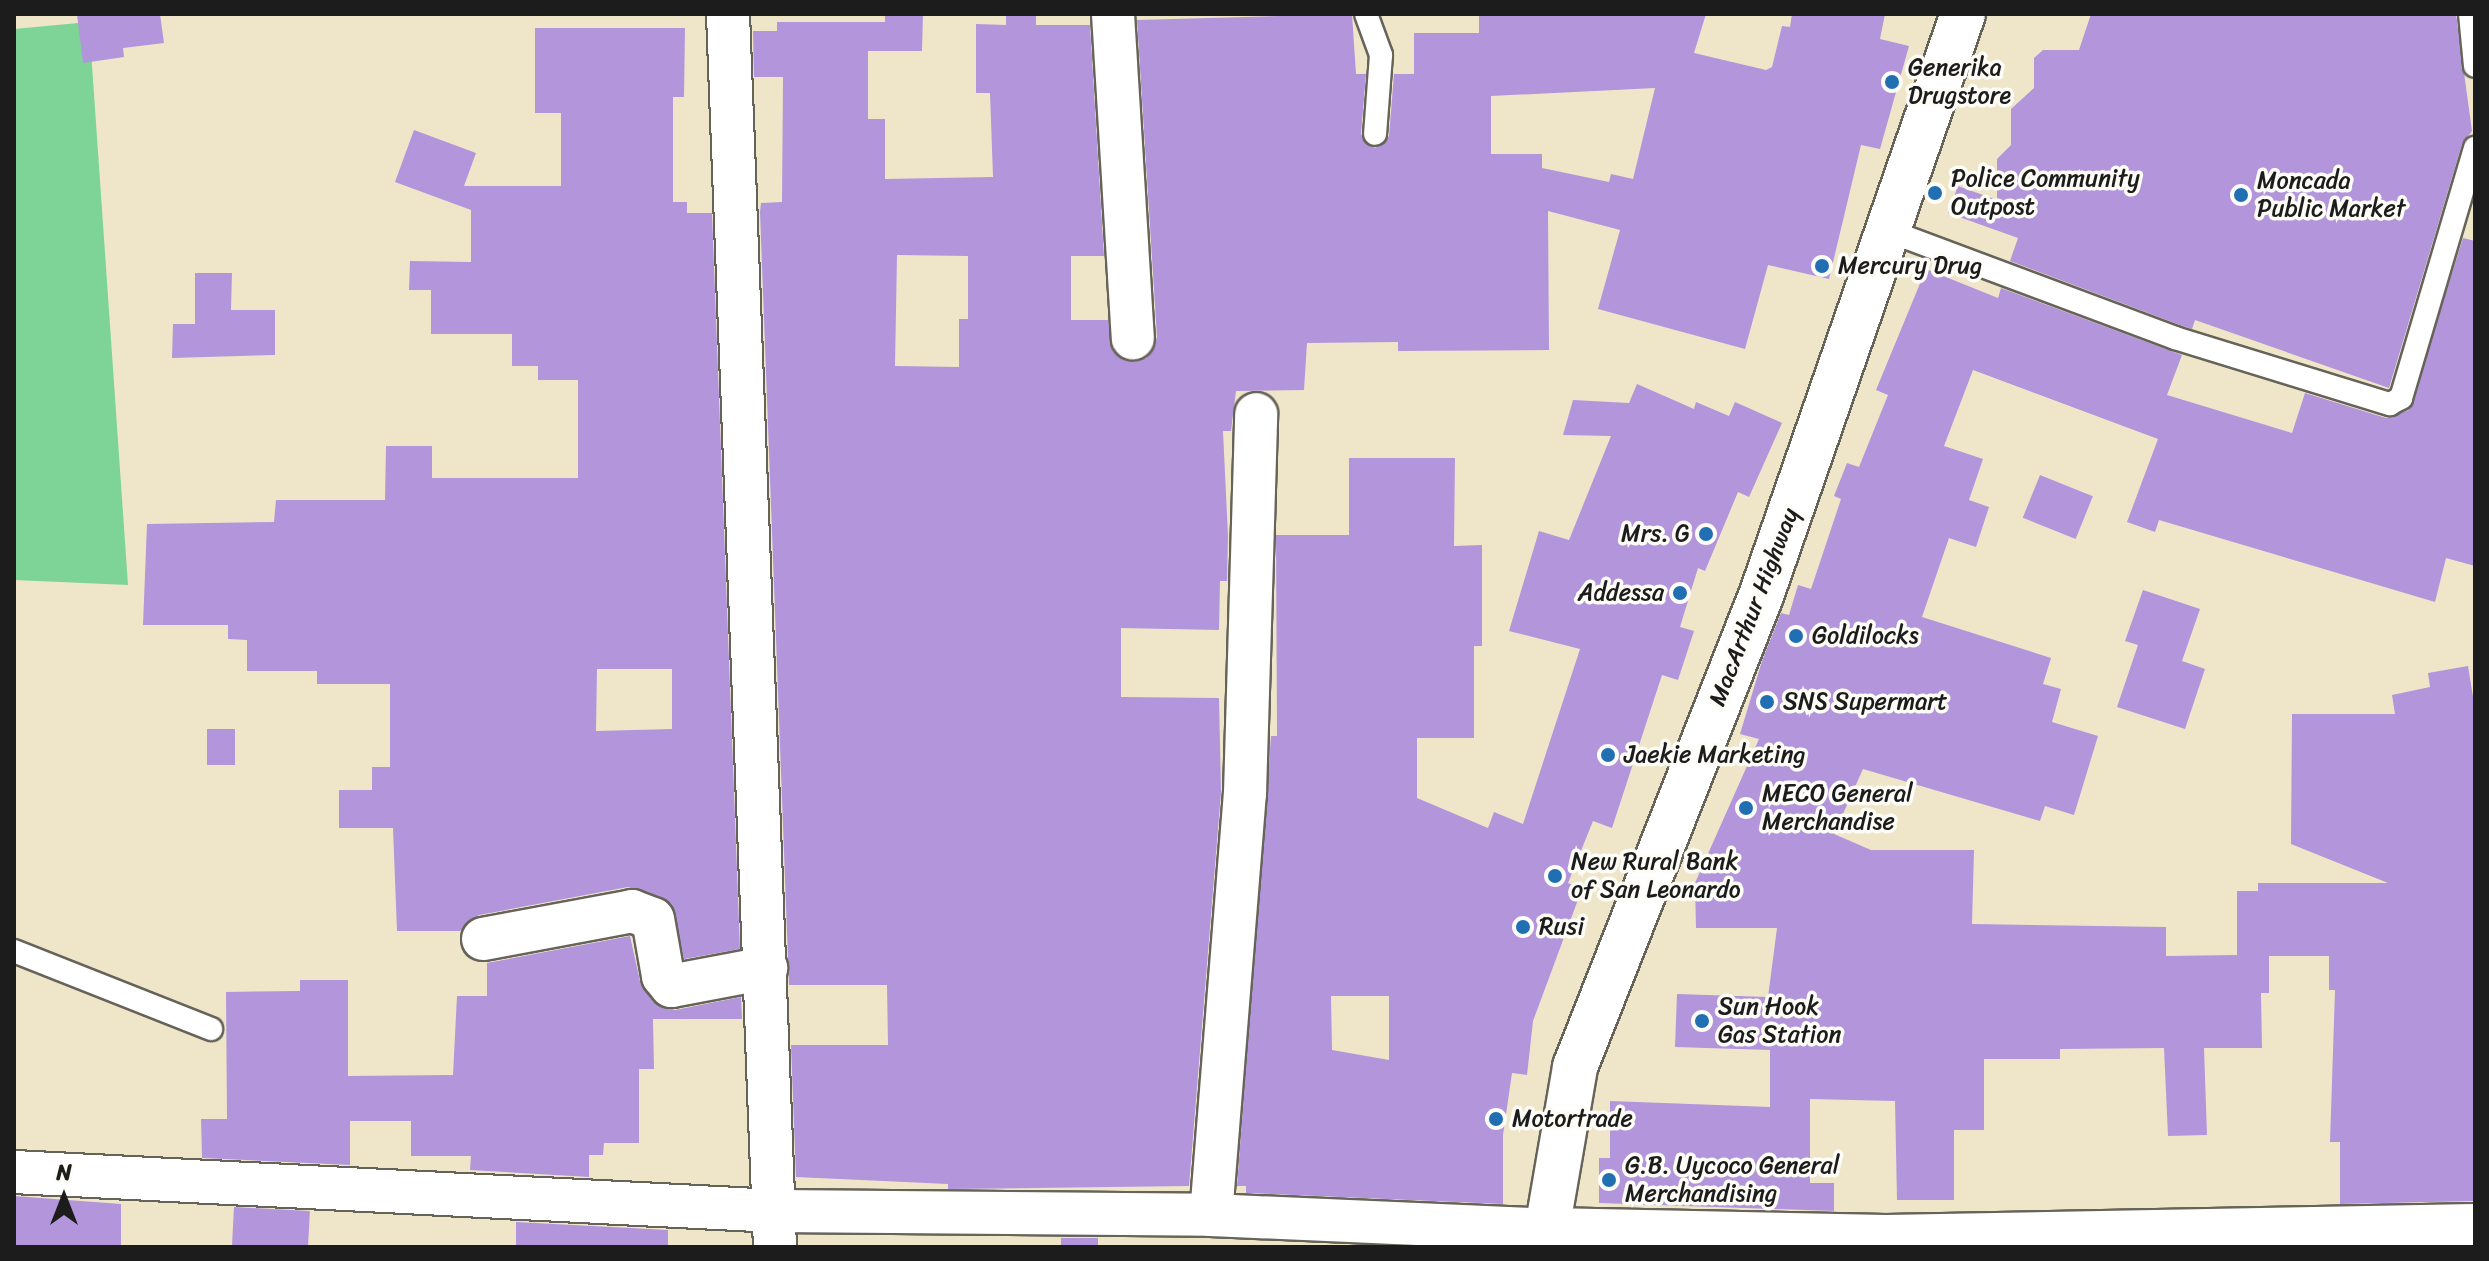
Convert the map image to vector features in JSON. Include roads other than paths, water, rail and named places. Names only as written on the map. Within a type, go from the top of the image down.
[{"type":"main road","name":"MacArthur Highway","points":[[1546,1239],[1579,1054],[1762,593],[1963,14]]},
{"type":"main road","points":[[1546,1239],[1885,1242],[2475,1226]]},
{"type":"street","points":[[728,14],[776,1229]]},
{"type":"street","points":[[1113,14],[1133,338]]},
{"type":"street","points":[[1211,1215],[1245,793],[1256,414]]},
{"type":"street","points":[[483,939],[632,911],[653,919],[663,976],[671,986],[766,968]]},
{"type":"street","points":[[14,1172],[776,1229],[1211,1215],[1546,1239]]},
{"type":"lane","points":[[1366,14],[1381,55],[1375,134]]},
{"type":"lane","points":[[2470,14],[2475,66]]},
{"type":"lane","points":[[1889,231],[2175,338],[2390,404],[2401,398],[2475,148]]},
{"type":"lane","points":[[14,951],[211,1029]]},
{"type":"place","name":"Generika Drugstore","points":[[1892,82]]},
{"type":"place","name":"Police Community Outpost","points":[[1935,193]]},
{"type":"place","name":"Moncada Public Market","points":[[2241,195]]},
{"type":"place","name":"Mercury Drug","points":[[1822,266]]},
{"type":"place","name":"Mrs. G","points":[[1706,534]]},
{"type":"place","name":"Addessa","points":[[1680,593]]},
{"type":"place","name":"Goldilocks","points":[[1796,636]]},
{"type":"place","name":"SNS Supermart","points":[[1767,702]]},
{"type":"place","name":"Jaekie Marketing","points":[[1608,755]]},
{"type":"place","name":"MECO General Merchandise","points":[[1746,808]]},
{"type":"place","name":"New Rural Bank of San Leonardo","points":[[1555,876]]},
{"type":"place","name":"Rusi","points":[[1523,927]]},
{"type":"place","name":"Sun Hook Gas Station","points":[[1702,1021]]},
{"type":"place","name":"Motortrade","points":[[1496,1119]]},
{"type":"place","name":"G.B. Uycoco General Merchandising","points":[[1609,1180]]}]
